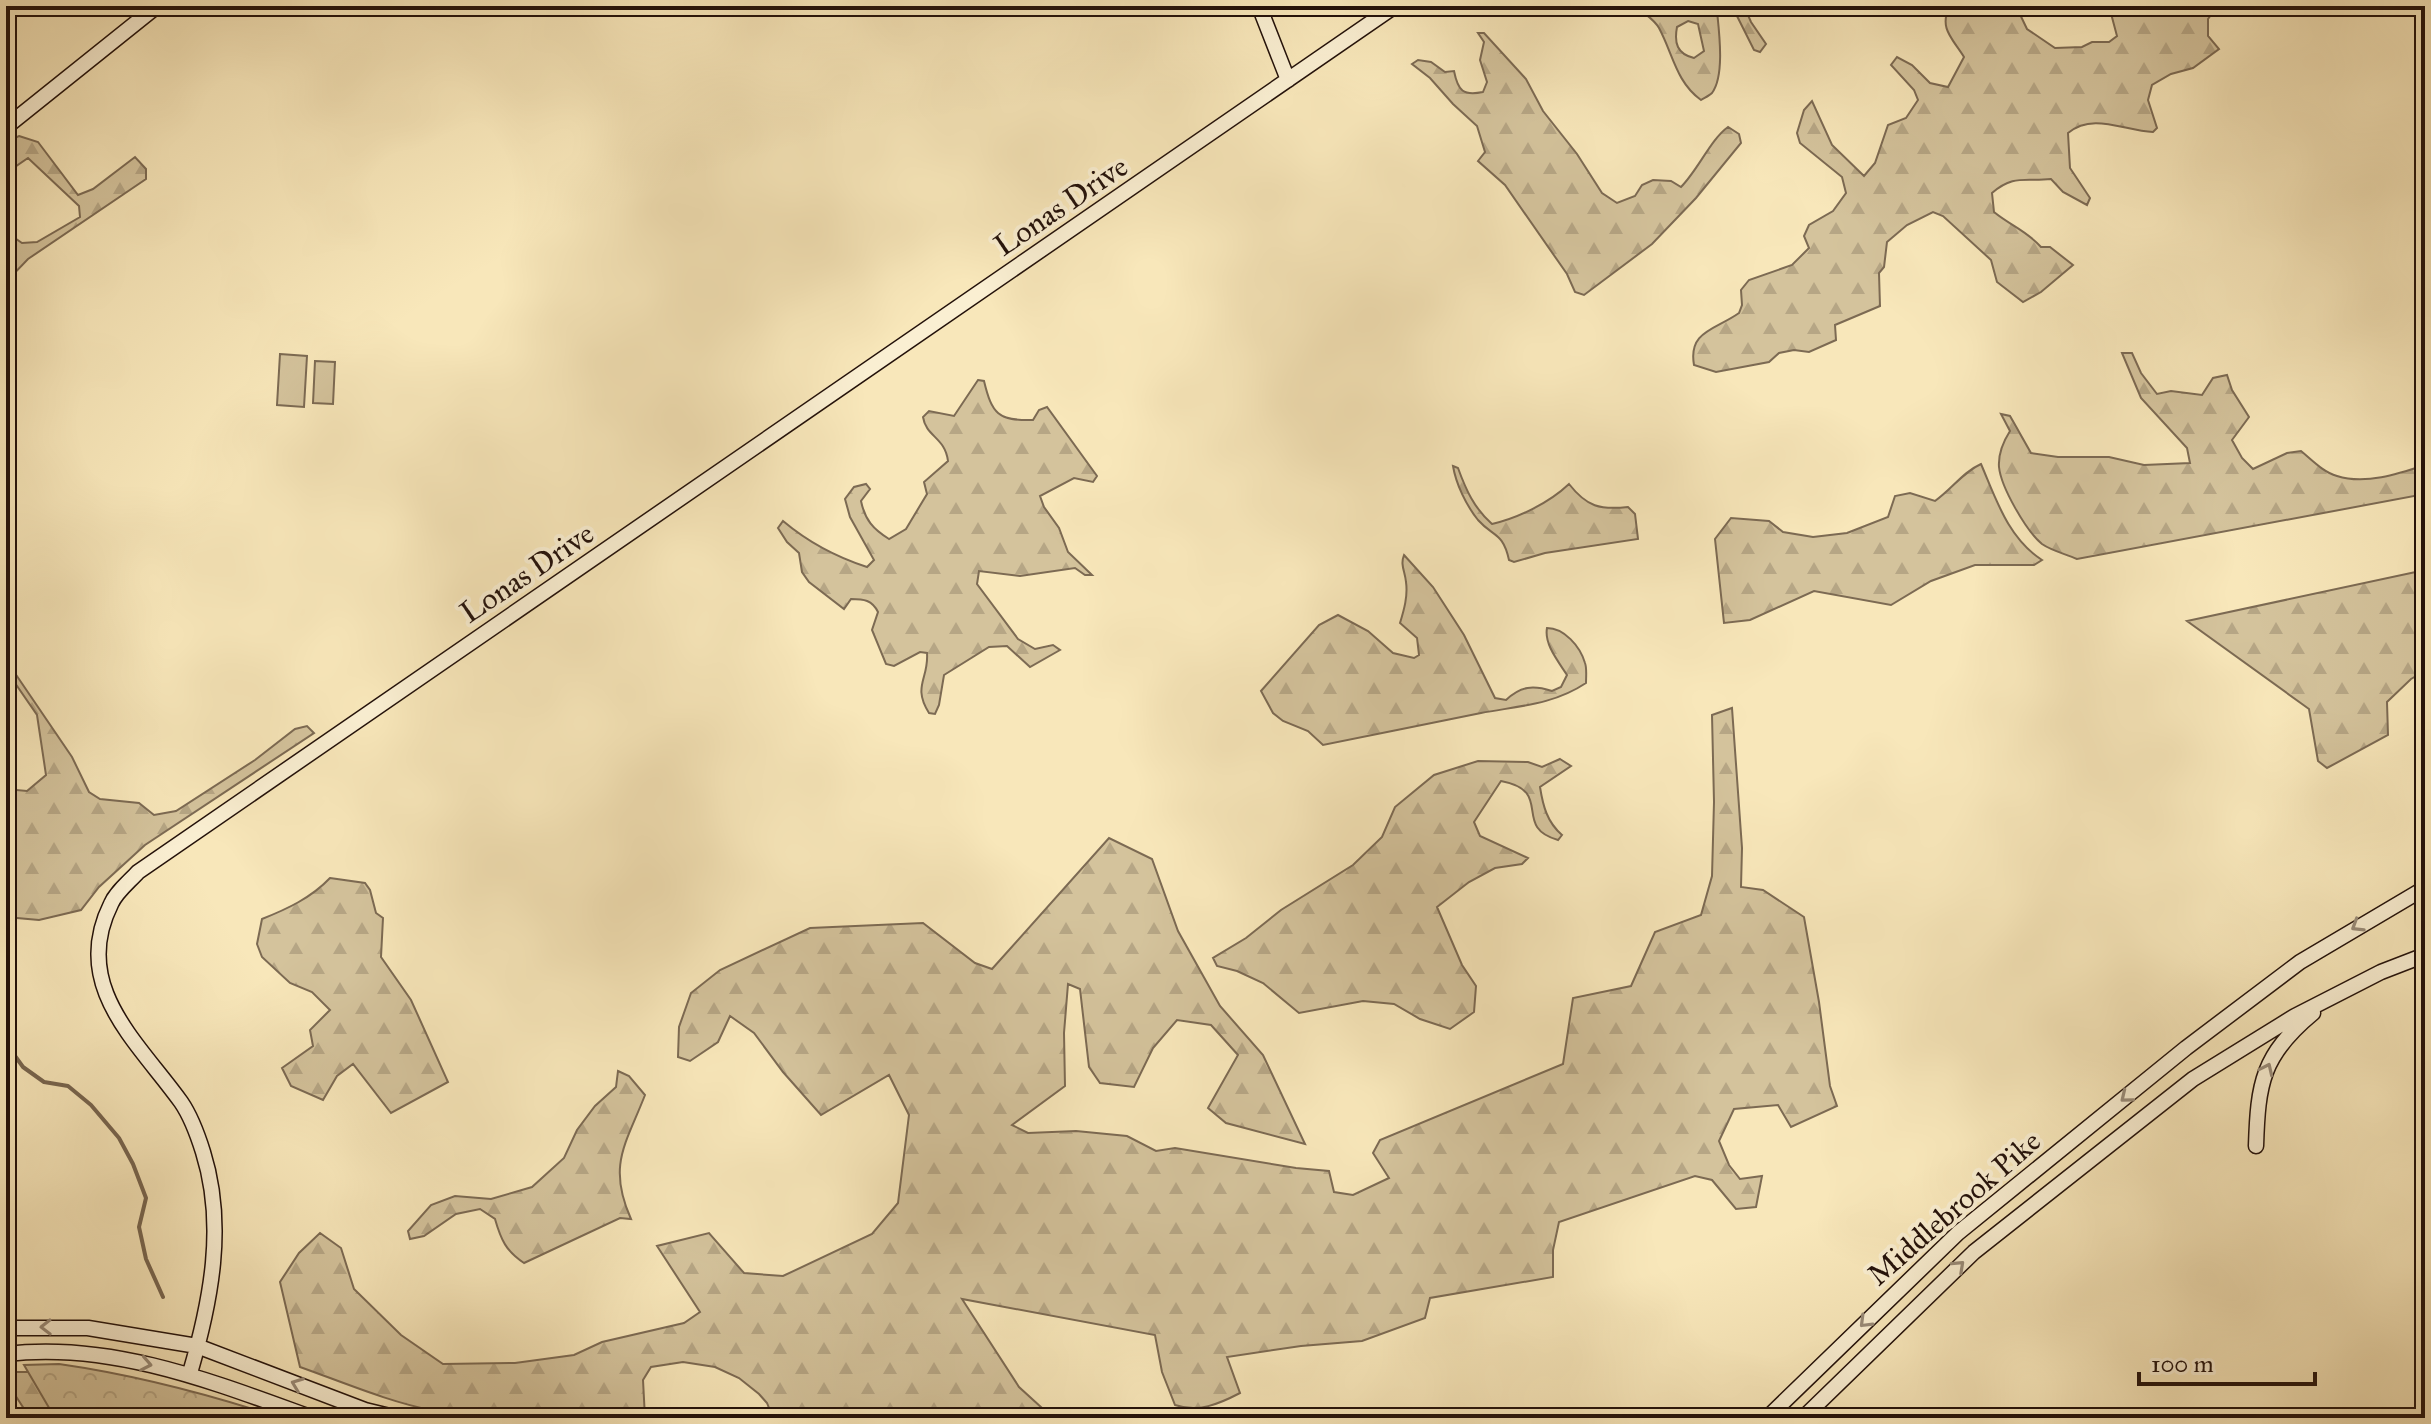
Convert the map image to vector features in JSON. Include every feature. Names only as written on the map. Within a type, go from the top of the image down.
[{"type":"main road","points":[[6,127],[157,6]]},
{"type":"main road","points":[[1259,6],[1288,80]]},
{"type":"main road","name":"Lonas Drive","points":[[190,1373],[213,1265],[213,1202],[203,1152],[183,1105],[134,1043],[108,1003],[99,968],[100,932],[111,902],[138,872],[1395,6]]},
{"type":"main road","name":"Middlebrook Pike","points":[[1767,1418],[1958,1233],[2186,1048],[2300,962],[2425,888]]},
{"type":"main road","points":[[2256,1146],[2261,1080],[2275,1052],[2294,1029],[2338,994],[2381,972],[2425,955]]},
{"type":"main road","name":"Middlebrook Pike","points":[[1803,1418],[1974,1252],[2193,1079],[2295,1016],[2338,994]]},
{"type":"main road","points":[[6,1328],[88,1328],[197,1346],[365,1410],[398,1418]]},
{"type":"main road","points":[[9,1353],[113,1358],[190,1373],[313,1418]]},
{"type":"green space","points":[[1636,6],[1744,6],[1766,44],[1760,52],[1754,50],[1737,16],[1726,10],[1717,11],[1719,76],[1712,93],[1701,100],[1680,76],[1657,25]],"holes":[[[1688,21],[1698,24],[1704,51],[1694,58],[1680,51],[1676,33],[1677,27]]]},
{"type":"green space","points":[[1950,6],[2016,6],[2027,29],[2055,48],[2109,42],[2117,36],[2109,6],[2218,6],[2208,19],[2208,36],[2219,49],[2193,68],[2171,74],[2152,85],[2148,100],[2157,128],[2153,132],[2098,123],[2078,127],[2068,133],[2070,168],[2090,198],[2087,205],[2063,192],[2051,179],[2013,181],[1992,193],[1994,212],[2041,247],[2050,247],[2073,265],[2041,292],[2023,302],[1997,282],[1991,260],[1943,216],[1933,212],[1907,225],[1887,242],[1884,267],[1879,273],[1880,306],[1835,325],[1836,340],[1809,352],[1794,350],[1779,353],[1769,362],[1716,372],[1694,365],[1693,354],[1699,338],[1739,313],[1741,290],[1749,280],[1792,265],[1809,248],[1804,236],[1809,225],[1833,211],[1846,193],[1842,177],[1800,143],[1797,133],[1804,110],[1812,101],[1832,145],[1864,176],[1875,163],[1888,125],[1906,118],[1918,100],[1914,90],[1891,65],[1897,57],[1912,65],[1930,83],[1948,87],[1964,57],[1946,27]]},
{"type":"green space","points":[[1478,33],[1484,33],[1526,79],[1543,111],[1577,154],[1602,193],[1617,203],[1635,196],[1642,185],[1653,180],[1671,181],[1681,187],[1728,127],[1739,134],[1741,143],[1696,198],[1652,244],[1584,295],[1575,292],[1567,274],[1505,185],[1478,161],[1485,152],[1477,126],[1412,64],[1418,60],[1431,62],[1445,72],[1454,71],[1462,90],[1483,92],[1487,82],[1480,60],[1484,42]]},
{"type":"green space","points":[[19,136],[38,142],[78,195],[93,189],[135,157],[146,169],[146,179],[28,259],[6,282],[6,266],[10,263],[6,256],[6,232],[22,243],[37,242],[80,217],[79,206],[28,158],[6,173],[6,142]]},
{"type":"green space","points":[[2122,353],[2132,353],[2141,373],[2157,394],[2171,391],[2202,395],[2213,378],[2227,375],[2232,390],[2249,417],[2232,440],[2242,458],[2253,469],[2287,453],[2301,451],[2327,472],[2348,478],[2381,477],[2425,465],[2425,494],[2077,559],[2050,549],[2029,529],[2004,486],[1999,457],[2010,431],[2001,414],[2010,416],[2031,453],[2058,457],[2109,457],[2144,465],[2190,463],[2187,448],[2141,398]]},
{"type":"green space","points":[[280,354],[307,356],[304,407],[277,405]]},
{"type":"green space","points":[[315,361],[335,362],[333,404],[313,403]]},
{"type":"green space","points":[[978,380],[984,381],[990,401],[1004,417],[1033,420],[1039,410],[1047,407],[1097,476],[1093,482],[1074,478],[1040,496],[1059,528],[1068,552],[1092,575],[1085,575],[1075,568],[1020,576],[979,571],[977,584],[1018,639],[1035,649],[1053,645],[1060,650],[1030,667],[1007,646],[989,647],[944,675],[935,714],[929,713],[921,689],[927,653],[920,652],[894,666],[886,664],[872,630],[878,612],[876,608],[867,601],[851,599],[844,609],[809,582],[802,572],[799,553],[778,528],[783,521],[823,548],[867,567],[874,560],[850,517],[845,499],[854,487],[866,484],[870,489],[861,501],[867,519],[874,528],[889,539],[906,529],[927,494],[924,482],[948,461],[943,447],[928,429],[923,417],[929,411],[954,416]]},
{"type":"green space","points":[[1981,464],[2012,529],[2020,541],[2042,560],[2034,565],[1975,565],[1931,581],[1891,605],[1814,591],[1750,620],[1724,623],[1715,539],[1731,518],[1769,521],[1783,532],[1813,537],[1847,533],[1888,517],[1895,496],[1910,493],[1935,501]]},
{"type":"green space","points":[[1453,466],[1458,468],[1475,505],[1492,524],[1533,509],[1569,484],[1582,498],[1595,505],[1628,507],[1635,514],[1638,539],[1545,553],[1514,562],[1509,560],[1501,540],[1469,508]]},
{"type":"green space","points":[[1404,555],[1433,587],[1464,635],[1495,698],[1506,700],[1528,688],[1552,691],[1561,687],[1567,675],[1550,646],[1547,628],[1559,631],[1575,644],[1586,665],[1586,683],[1561,696],[1535,704],[1323,745],[1308,731],[1283,721],[1273,713],[1261,691],[1319,625],[1338,615],[1368,631],[1393,653],[1414,658],[1419,655],[1417,638],[1400,623],[1406,592]]},
{"type":"green space","points":[[2425,570],[2425,671],[2411,679],[2387,702],[2388,735],[2327,768],[2318,761],[2309,709],[2187,621]]},
{"type":"green space","points":[[6,660],[72,757],[89,792],[100,799],[139,803],[154,815],[176,811],[255,760],[295,729],[307,726],[314,733],[145,845],[99,887],[81,910],[39,920],[6,917],[6,789],[27,791],[46,775],[37,715],[6,670]]},
{"type":"green space","points":[[1732,708],[1742,848],[1741,887],[1763,890],[1804,917],[1830,1086],[1837,1106],[1791,1127],[1778,1105],[1734,1109],[1719,1141],[1729,1165],[1740,1179],[1762,1176],[1756,1207],[1736,1209],[1712,1180],[1695,1176],[1559,1222],[1553,1250],[1553,1277],[1430,1298],[1425,1318],[1362,1341],[1227,1357],[1240,1393],[1200,1408],[1175,1405],[1162,1372],[1155,1335],[962,1299],[1019,1387],[1053,1418],[773,1418],[767,1403],[739,1378],[715,1367],[683,1362],[651,1367],[643,1380],[645,1418],[487,1418],[401,1403],[300,1367],[280,1282],[299,1253],[320,1233],[341,1248],[354,1289],[401,1335],[443,1364],[515,1363],[574,1355],[602,1342],[684,1323],[700,1312],[657,1246],[709,1233],[744,1273],[783,1276],[872,1234],[898,1203],[909,1115],[889,1075],[821,1115],[754,1033],[730,1016],[718,1042],[690,1061],[678,1057],[679,1027],[691,993],[720,970],[810,928],[923,923],[975,963],[992,969],[1109,838],[1152,859],[1178,931],[1220,1006],[1263,1055],[1305,1144],[1226,1123],[1208,1108],[1238,1055],[1211,1025],[1177,1020],[1153,1048],[1134,1087],[1100,1083],[1089,1067],[1080,989],[1068,984],[1064,1033],[1065,1086],[1012,1125],[1028,1133],[1076,1131],[1127,1136],[1156,1151],[1175,1148],[1329,1171],[1334,1192],[1353,1195],[1389,1178],[1373,1153],[1380,1140],[1563,1064],[1573,998],[1631,986],[1655,932],[1701,915],[1712,876],[1712,715]]},
{"type":"green space","points":[[1560,759],[1571,766],[1540,787],[1546,813],[1562,835],[1558,840],[1537,827],[1526,793],[1517,786],[1501,781],[1474,822],[1480,836],[1528,858],[1522,864],[1495,868],[1469,882],[1437,907],[1462,965],[1476,986],[1474,1012],[1450,1029],[1420,1019],[1394,1004],[1363,1001],[1299,1013],[1263,983],[1217,966],[1213,958],[1353,865],[1382,837],[1395,807],[1434,775],[1478,761],[1528,762],[1542,767]]},
{"type":"green space","points":[[330,878],[365,883],[370,890],[376,913],[383,918],[381,957],[411,1000],[448,1082],[391,1113],[353,1064],[337,1076],[323,1100],[291,1086],[282,1068],[313,1046],[310,1030],[330,1010],[312,992],[290,983],[262,957],[257,944],[262,919],[298,902]]},
{"type":"green space","points":[[618,1071],[629,1076],[645,1095],[626,1142],[620,1169],[620,1184],[631,1219],[620,1218],[524,1263],[505,1244],[495,1219],[480,1209],[456,1214],[424,1236],[410,1239],[408,1231],[431,1205],[455,1196],[491,1199],[532,1187],[564,1158],[577,1130],[595,1106],[616,1087]]},
{"type":"green space","points":[[59,1364],[172,1386],[281,1418],[55,1418],[24,1365]]},
{"type":"green space","points":[[7,1372],[34,1372],[72,1418],[30,1418],[6,1381]]},
{"type":"waterway","points":[[6,1048],[23,1067],[44,1082],[68,1086],[91,1105],[119,1138],[146,1198],[139,1227],[146,1259],[163,1297]]}]
